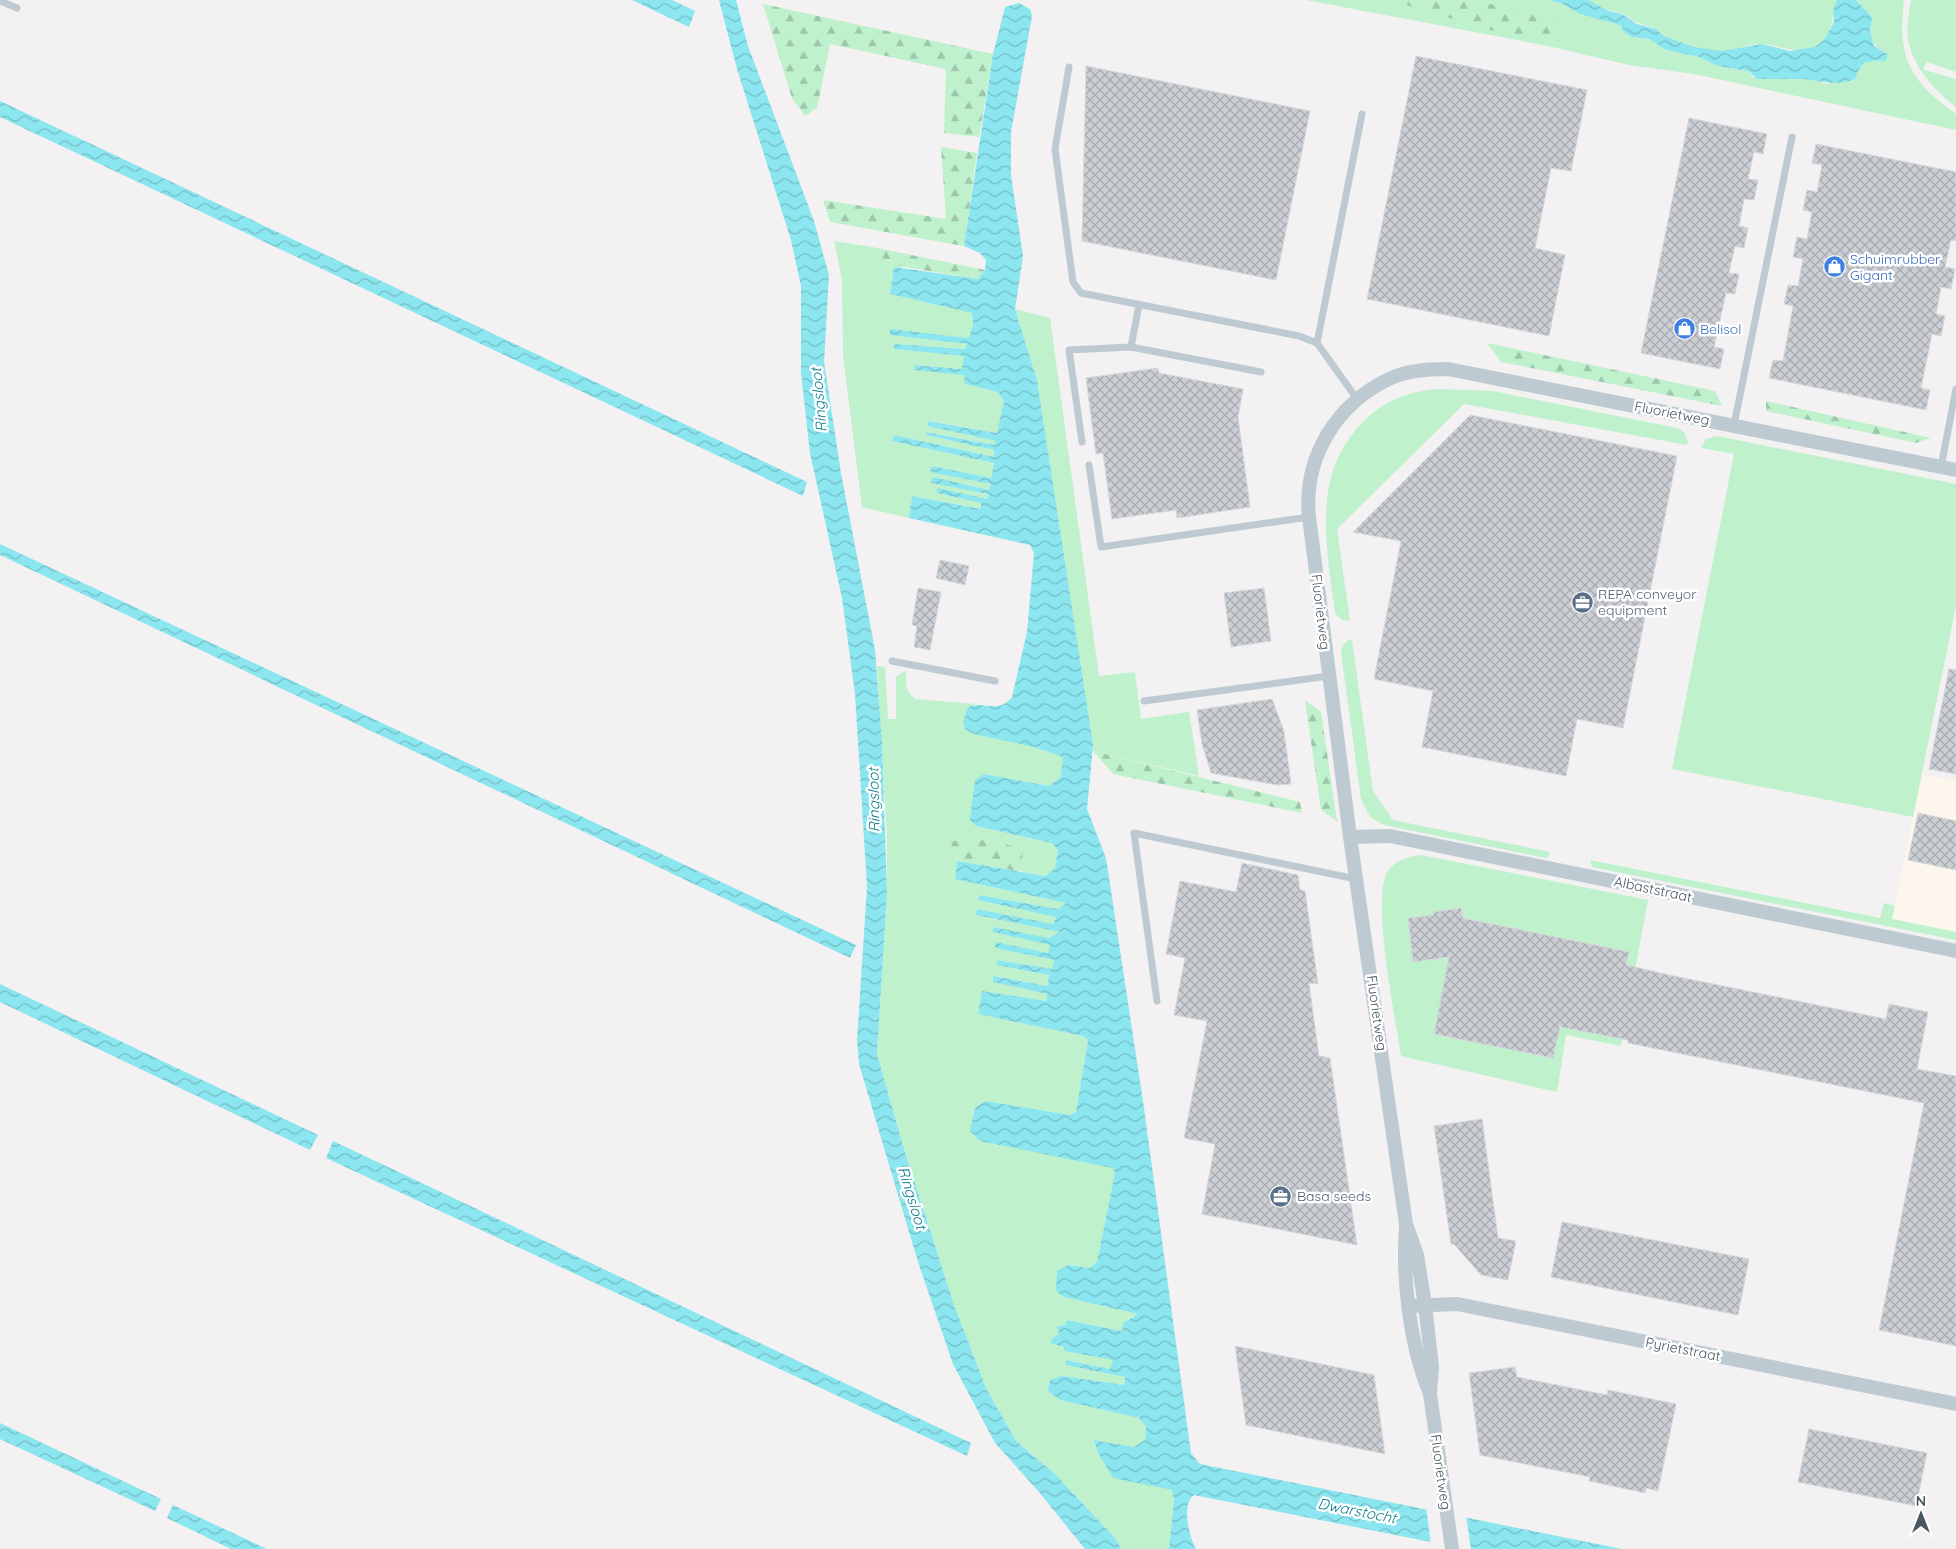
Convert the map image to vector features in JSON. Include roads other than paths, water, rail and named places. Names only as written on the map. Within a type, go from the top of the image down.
[{"type":"street","name":"Fluorietweg","points":[[1452,1549],[1430,1394],[1432,1366],[1425,1305],[1417,1255],[1406,1224],[1350,837],[1309,517],[1308,489],[1321,443],[1337,420],[1357,399],[1392,377],[1423,370],[1448,369],[1956,470]]},
{"type":"street","name":"Albaststraat","points":[[1350,837],[1390,836],[1956,951]]},
{"type":"street","name":"Fluorietweg","points":[[1406,1224],[1404,1254],[1409,1306],[1419,1368],[1430,1394]]},
{"type":"street","name":"Pyrietstraat","points":[[1409,1306],[1456,1304],[1956,1404]]},
{"type":"lane","points":[[0,1],[17,8]]},
{"type":"lane","points":[[1069,67],[1055,148],[1073,282],[1081,293],[1299,336],[1317,343],[1357,399]]},
{"type":"lane","points":[[1317,343],[1362,114]]},
{"type":"lane","points":[[1734,425],[1792,137]]},
{"type":"lane","points":[[1131,347],[1139,305]]},
{"type":"lane","points":[[1082,442],[1069,350],[1131,347],[1261,372]]},
{"type":"lane","points":[[1941,467],[1956,390]]},
{"type":"lane","points":[[1089,465],[1101,547],[1309,517]]},
{"type":"lane","points":[[892,661],[995,681]]},
{"type":"lane","points":[[1144,701],[1329,676]]},
{"type":"lane","points":[[1157,1001],[1134,833],[1357,879]]},
{"type":"water","points":[[632,0],[672,0],[695,11],[689,27]]},
{"type":"water","name":"Ringsloot","points":[[719,0],[736,0],[748,46],[814,221],[829,275],[824,362],[841,473],[875,650],[882,742],[887,893],[877,1054],[904,1149],[954,1305],[986,1388],[1016,1441],[1055,1474],[1115,1538],[1121,1549],[1085,1549],[1039,1492],[995,1443],[953,1364],[918,1262],[859,1064],[857,1041],[867,887],[855,694],[842,598],[810,453],[801,373],[801,286],[791,240],[737,69]]},
{"type":"water","points":[[1549,0],[1588,0],[1609,11],[1622,14],[1637,24],[1656,29],[1664,36],[1695,47],[1722,51],[1762,44],[1790,51],[1815,47],[1823,41],[1834,21],[1833,10],[1837,0],[1856,0],[1872,17],[1870,31],[1874,46],[1887,54],[1887,58],[1885,61],[1865,63],[1860,68],[1855,79],[1841,83],[1801,79],[1757,79],[1748,71],[1718,66],[1699,57],[1666,50],[1649,39],[1632,37],[1625,33],[1620,25],[1580,14],[1561,3]]},
{"type":"water","name":"Dwarstocht","points":[[1019,3],[1030,9],[1032,16],[1011,132],[1011,175],[1023,256],[1015,309],[1037,380],[1093,745],[1087,809],[1106,858],[1144,1108],[1191,1453],[1200,1464],[1622,1549],[1466,1549],[1194,1495],[1190,1499],[1187,1513],[1191,1537],[1196,1549],[1169,1549],[1174,1501],[1172,1490],[1113,1478],[1098,1453],[1094,1440],[1134,1447],[1145,1440],[1146,1427],[1139,1418],[1060,1400],[1048,1391],[1050,1380],[1062,1376],[1124,1385],[1125,1377],[1066,1365],[1066,1360],[1110,1369],[1113,1360],[1064,1351],[1064,1347],[1051,1343],[1052,1338],[1058,1335],[1059,1331],[1055,1327],[1065,1325],[1067,1320],[1122,1331],[1123,1323],[1138,1314],[1064,1297],[1056,1291],[1057,1271],[1068,1265],[1089,1268],[1097,1262],[1115,1172],[1112,1168],[980,1141],[970,1131],[975,1108],[985,1101],[1069,1115],[1076,1112],[1088,1040],[1083,1036],[978,1014],[982,991],[1047,1001],[1047,994],[993,982],[993,976],[1048,986],[1049,975],[997,965],[997,960],[1052,969],[1054,960],[995,948],[995,942],[1048,953],[1050,945],[993,932],[993,927],[1049,938],[1060,932],[976,915],[977,909],[1053,924],[1056,917],[978,900],[979,895],[1058,909],[1066,903],[955,879],[957,861],[1046,876],[1055,868],[1058,850],[1052,843],[976,826],[970,820],[975,780],[984,774],[1049,786],[1061,777],[1063,757],[1034,747],[974,734],[965,729],[963,722],[968,707],[974,705],[1001,705],[1012,697],[1027,632],[1034,553],[1030,545],[909,518],[912,496],[981,509],[981,503],[937,493],[937,488],[987,499],[988,494],[931,483],[933,477],[989,490],[991,484],[930,472],[932,466],[991,478],[994,463],[892,441],[894,435],[994,457],[994,450],[926,435],[926,432],[994,445],[996,441],[928,426],[928,421],[997,433],[1004,401],[998,392],[965,384],[964,375],[914,370],[915,365],[962,369],[964,356],[894,349],[894,344],[965,349],[967,344],[890,335],[890,329],[969,338],[973,325],[972,313],[890,294],[894,267],[978,279],[985,270],[986,260],[980,253],[964,246],[993,54],[1005,7]]},
{"type":"water","points":[[0,101],[807,482],[803,496],[0,117]]},
{"type":"water","points":[[0,544],[856,945],[850,958],[0,555]]},
{"type":"water","points":[[0,984],[318,1135],[310,1150],[0,1002]]},
{"type":"water","points":[[333,1141],[971,1443],[967,1456],[326,1158]]},
{"type":"water","points":[[0,1423],[161,1499],[155,1511],[0,1439]]},
{"type":"water","points":[[173,1505],[267,1549],[231,1549],[167,1518]]},
{"type":"place","name":"Schuimrubber Gigant","points":[[1834,267]]},
{"type":"place","name":"Belisol","points":[[1684,329]]},
{"type":"place","name":"REPA conveyor equipment","points":[[1582,602]]},
{"type":"place","name":"Basa seeds","points":[[1281,1196]]}]
